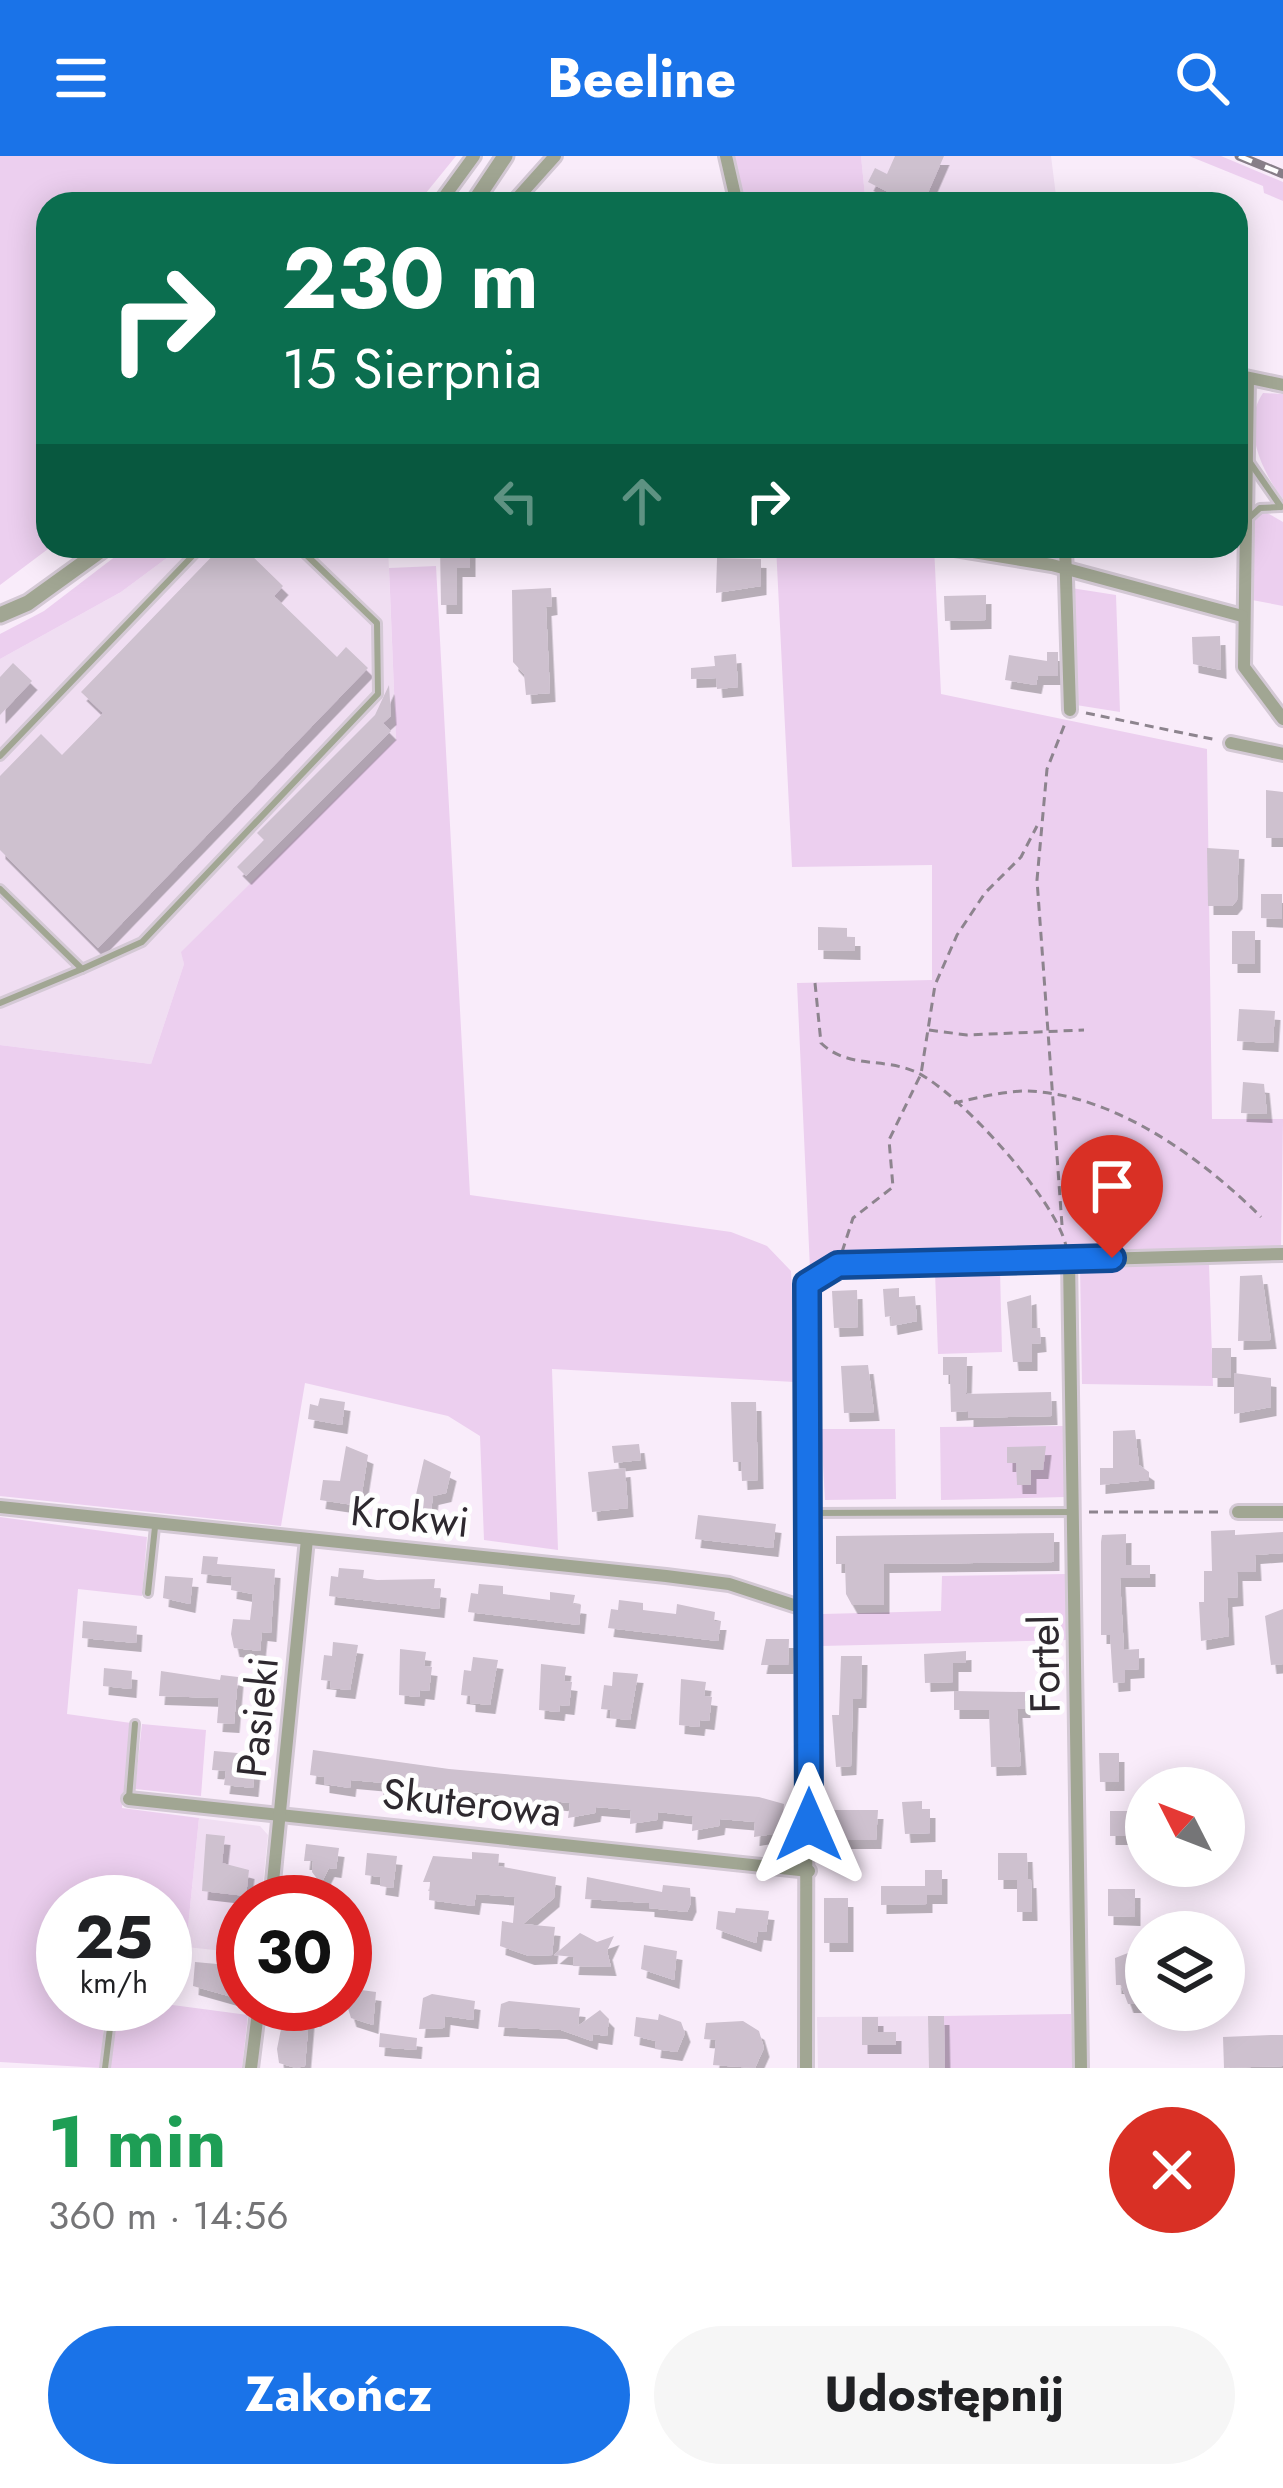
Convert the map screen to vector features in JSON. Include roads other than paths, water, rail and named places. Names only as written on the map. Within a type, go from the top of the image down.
[{"type":"street","points":[[448,192],[474,156]]},
{"type":"street","points":[[481,192],[505,156]]},
{"type":"street","points":[[523,192],[555,156]]},
{"type":"street","points":[[726,156],[734,192]]},
{"type":"street","points":[[1248,378],[1283,385]]},
{"type":"street","points":[[0,615],[28,603],[90,558]]},
{"type":"street","points":[[1005,558],[1066,569],[1242,616]]},
{"type":"street","points":[[1066,558],[1070,710]]},
{"type":"street","points":[[1244,558],[1244,667],[1283,719]]},
{"type":"street","points":[[1231,743],[1283,754]]},
{"type":"street","points":[[806,2068],[806,1291],[815,1276],[838,1265],[1283,1254]]},
{"type":"street","name":"Fortel","points":[[1069,1259],[1081,2068]]},
{"type":"street","name":"Krokwi","points":[[0,1507],[708,1581],[809,1610]]},
{"type":"street","points":[[1238,1511],[1283,1512]]},
{"type":"street","name":"Pasieki","points":[[274,1875],[307,1539]]},
{"type":"street","name":"Skuterowa","points":[[129,1799],[809,1871]]},
{"type":"street","points":[[251,2068],[256,2031]]},
{"type":"lane","points":[[1248,460],[1282,509]]},
{"type":"lane","points":[[1248,518],[1260,508],[1282,509]]},
{"type":"lane","points":[[0,756],[190,558]]},
{"type":"lane","points":[[0,1003],[142,942],[378,694],[377,623],[309,558]]},
{"type":"lane","points":[[0,889],[82,969]]},
{"type":"lane","points":[[808,1513],[1076,1512]]},
{"type":"lane","points":[[148,1593],[156,1523]]},
{"type":"lane","points":[[129,1799],[135,1724]]},
{"type":"lane","points":[[105,2068],[110,2031]]},
{"type":"railway","points":[[1239,156],[1283,174]]}]
